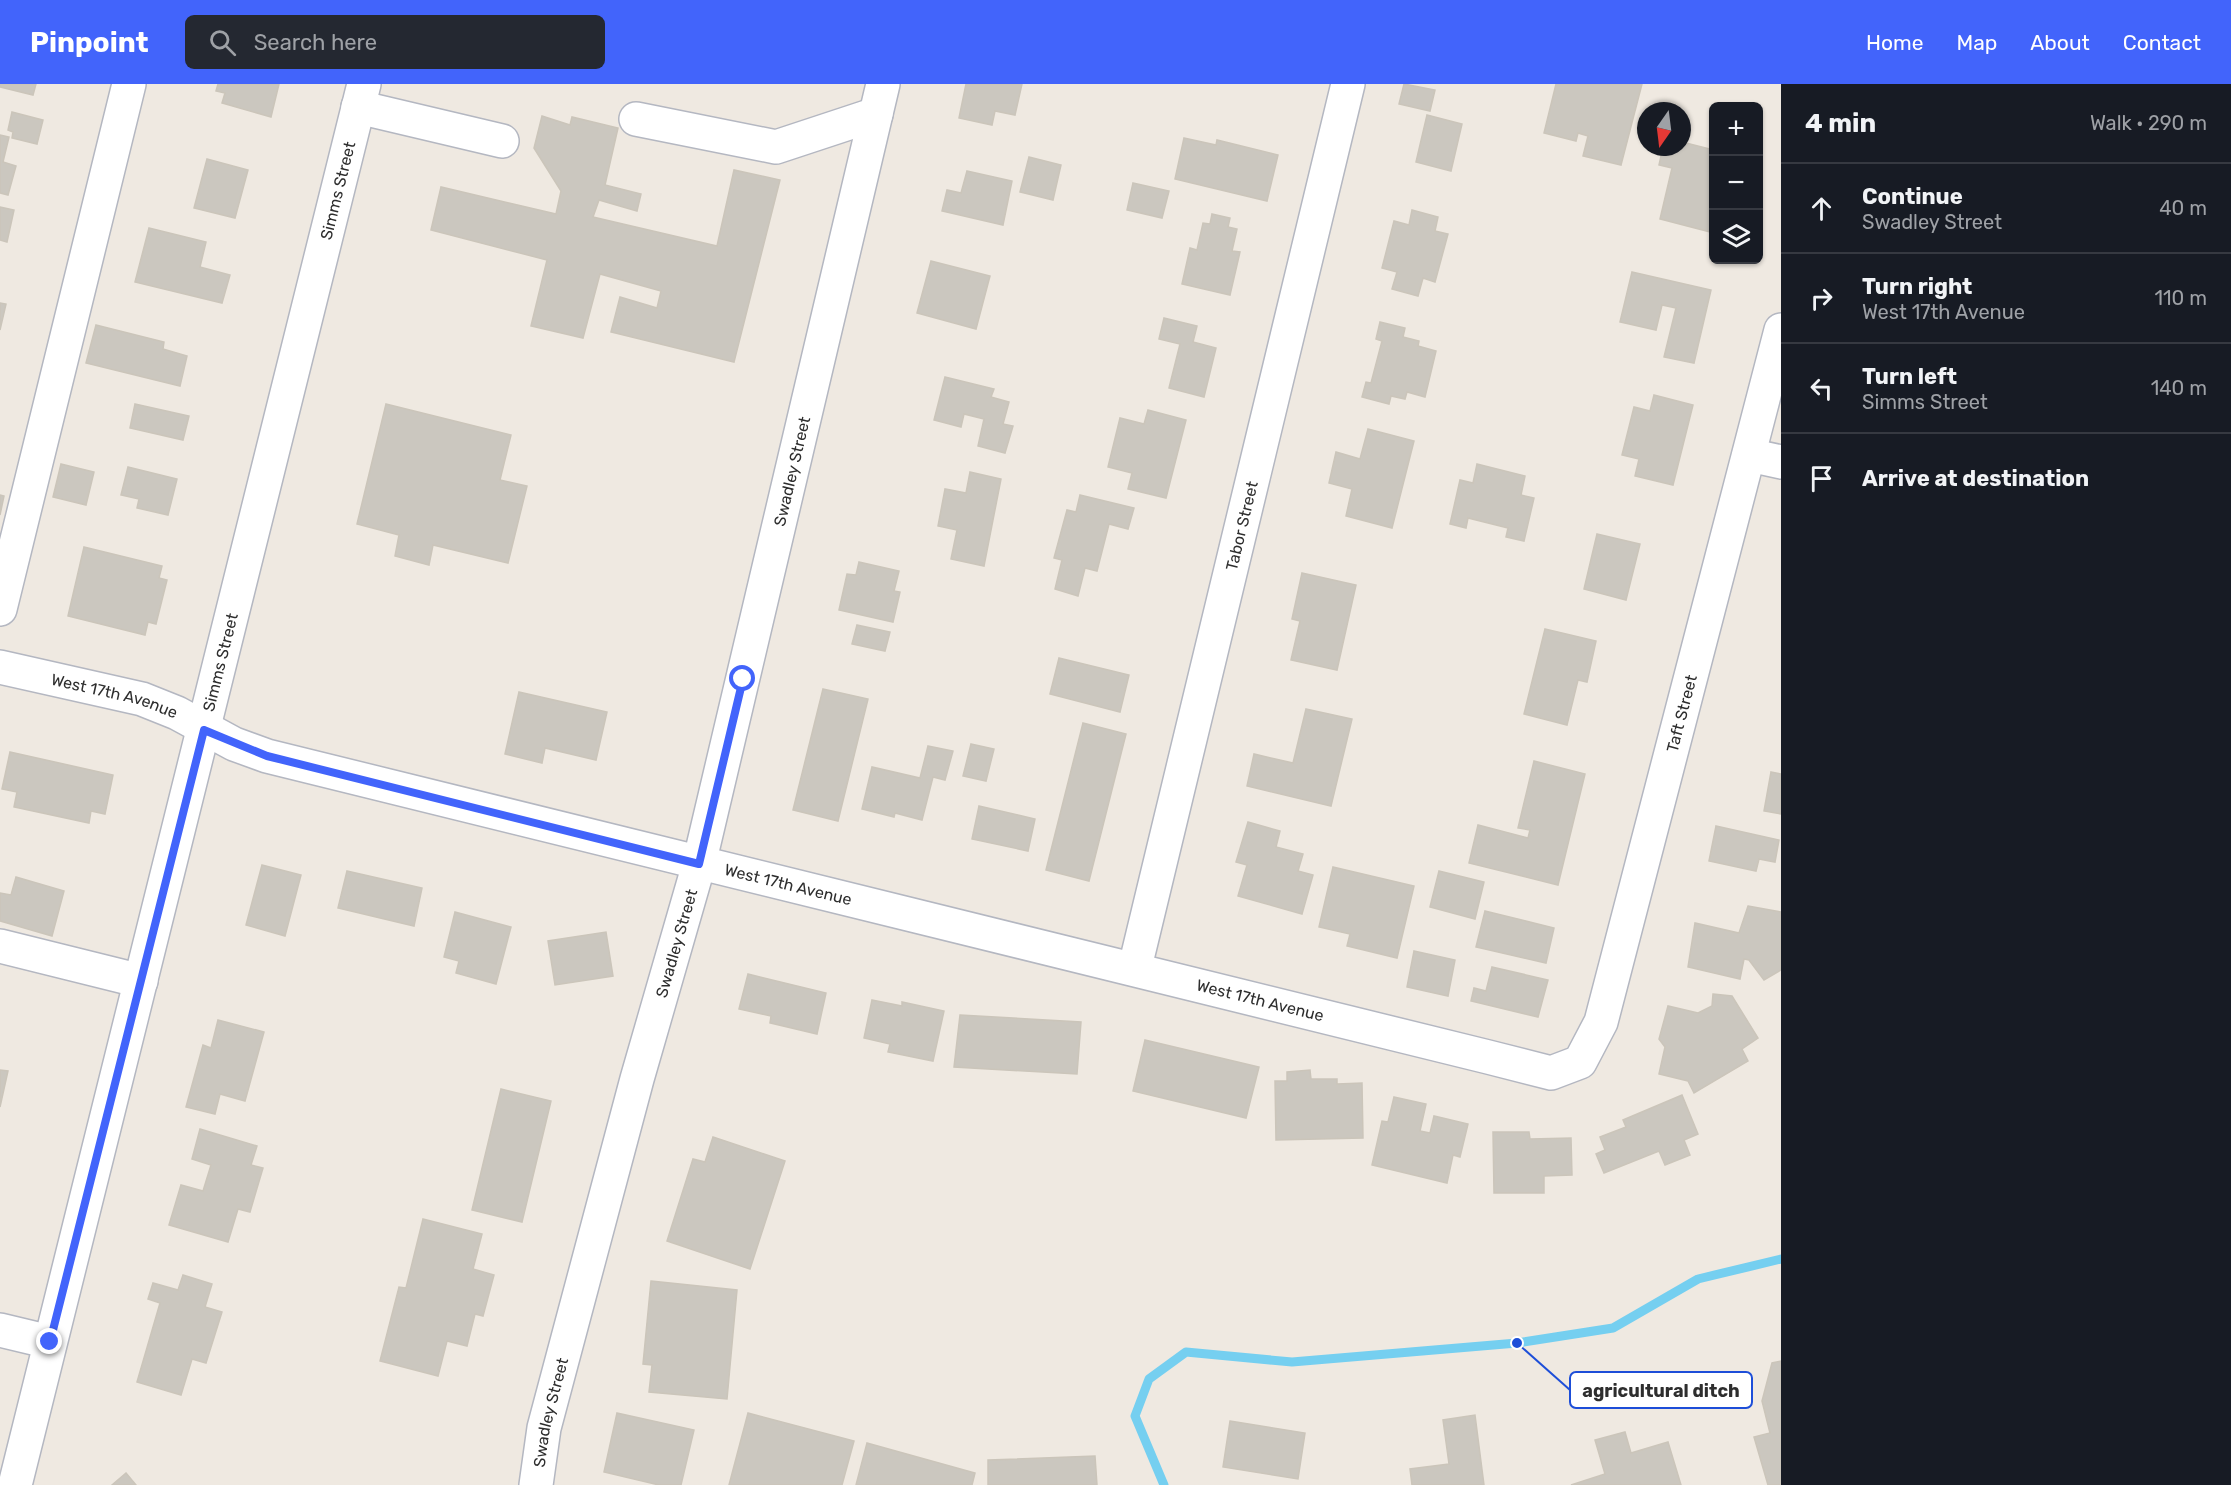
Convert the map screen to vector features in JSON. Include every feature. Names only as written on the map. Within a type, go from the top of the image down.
[{"type":"street","points":[[0,609],[129,84]]},
{"type":"street","name":"Tabor Street","points":[[1135,967],[1348,84]]},
{"type":"street","points":[[361,95],[502,141]]},
{"type":"street","name":"Simms Street","points":[[15,1485],[361,95]]},
{"type":"street","points":[[636,119],[776,147],[880,99]]},
{"type":"street","name":"Swadley Street","points":[[536,1485],[544,1428],[637,1080],[699,864],[880,99]]},
{"type":"street","name":"Taft Street","points":[[1551,1073],[1580,1062],[1601,1022],[1781,330]]},
{"type":"street","points":[[1749,454],[1781,462]]},
{"type":"street","name":"West 17th Avenue","points":[[0,667],[142,699],[177,714],[204,730],[267,756],[699,864],[1135,967],[1551,1073]]},
{"type":"street","points":[[0,946],[141,981]]},
{"type":"street","points":[[0,1330],[50,1342]]},
{"type":"building","points":[[0,84],[36,84],[33,95],[0,87]]},
{"type":"building","points":[[218,84],[279,84],[271,117],[222,103],[225,93],[216,91]]},
{"type":"building","points":[[966,84],[1022,84],[1015,115],[995,111],[992,125],[959,118]]},
{"type":"building","points":[[1404,84],[1435,90],[1430,111],[1399,104]]},
{"type":"building","points":[[1556,84],[1642,84],[1621,165],[1583,156],[1588,136],[1578,133],[1576,141],[1544,133]]},
{"type":"building","points":[[12,112],[43,120],[37,144],[12,138],[13,132],[8,130]]},
{"type":"building","points":[[1427,115],[1462,124],[1451,171],[1416,162]]},
{"type":"building","points":[[542,116],[570,125],[572,117],[618,128],[605,185],[641,194],[637,211],[599,200],[593,217],[717,246],[734,170],[780,180],[734,362],[611,332],[620,297],[657,308],[661,291],[600,274],[583,338],[531,326],[547,260],[431,230],[441,187],[556,214],[561,191],[534,148]]},
{"type":"building","points":[[0,135],[9,137],[3,162],[16,166],[8,195],[0,193]]},
{"type":"building","points":[[1184,138],[1216,145],[1217,140],[1278,155],[1267,201],[1175,179]]},
{"type":"building","points":[[1691,144],[1709,149],[1709,232],[1660,219],[1672,168],[1659,165],[1661,156],[1691,156]]},
{"type":"building","points":[[1029,157],[1061,165],[1053,200],[1020,192]]},
{"type":"building","points":[[207,159],[248,170],[235,218],[194,208]]},
{"type":"building","points":[[967,171],[1012,181],[1003,225],[942,211],[947,190],[961,193]]},
{"type":"building","points":[[1133,183],[1169,191],[1162,218],[1127,210]]},
{"type":"building","points":[[0,207],[14,210],[7,242],[0,240]]},
{"type":"building","points":[[1412,210],[1438,217],[1435,231],[1448,234],[1435,282],[1423,278],[1418,296],[1392,289],[1397,272],[1382,268],[1394,221],[1409,225]]},
{"type":"building","points":[[1212,214],[1230,218],[1228,227],[1237,229],[1232,251],[1240,252],[1230,295],[1182,284],[1190,248],[1197,250],[1203,223],[1210,224]]},
{"type":"building","points":[[149,228],[206,242],[200,267],[230,275],[222,303],[135,282]]},
{"type":"building","points":[[931,261],[990,276],[976,329],[917,313]]},
{"type":"building","points":[[1632,272],[1711,290],[1694,363],[1664,357],[1676,308],[1662,305],[1656,330],[1620,322]]},
{"type":"building","points":[[0,303],[6,304],[0,330]]},
{"type":"building","points":[[1164,318],[1197,326],[1193,342],[1216,348],[1204,397],[1169,388],[1180,344],[1159,339]]},
{"type":"building","points":[[1380,322],[1405,328],[1403,337],[1419,341],[1418,346],[1436,351],[1425,397],[1407,392],[1405,399],[1391,396],[1389,404],[1362,397],[1366,382],[1371,383],[1382,341],[1376,339]]},
{"type":"building","points":[[96,325],[164,342],[163,349],[187,356],[180,386],[86,363]]},
{"type":"building","points":[[945,377],[994,389],[991,397],[1009,402],[1003,424],[1013,426],[1005,453],[978,446],[984,419],[964,414],[961,427],[934,420]]},
{"type":"building","points":[[1654,395],[1693,405],[1673,485],[1635,476],[1639,459],[1622,455],[1634,407],[1650,411]]},
{"type":"building","points":[[135,404],[189,416],[183,440],[130,428]]},
{"type":"building","points":[[386,404],[511,435],[500,480],[527,486],[508,563],[433,545],[429,565],[395,556],[399,535],[357,524]]},
{"type":"building","points":[[1148,410],[1186,420],[1166,498],[1128,489],[1132,473],[1108,467],[1120,418],[1144,424]]},
{"type":"building","points":[[1368,429],[1414,441],[1392,528],[1346,516],[1352,489],[1329,483],[1336,452],[1360,459]]},
{"type":"building","points":[[61,464],[94,472],[86,505],[53,497]]},
{"type":"building","points":[[1477,464],[1525,476],[1521,495],[1534,498],[1524,541],[1506,537],[1508,528],[1468,518],[1466,528],[1450,524],[1460,480],[1473,483]]},
{"type":"building","points":[[128,467],[177,479],[168,515],[137,508],[139,499],[121,495]]},
{"type":"building","points":[[970,472],[1001,479],[984,566],[951,559],[957,530],[938,526],[945,489],[966,493]]},
{"type":"building","points":[[0,495],[4,496],[0,515]]},
{"type":"building","points":[[1080,495],[1134,508],[1128,529],[1109,524],[1097,571],[1085,568],[1078,596],[1055,589],[1062,560],[1054,558],[1067,510],[1076,512]]},
{"type":"building","points":[[1597,534],[1640,544],[1626,600],[1584,589]]},
{"type":"building","points":[[84,547],[162,566],[159,578],[167,580],[156,624],[148,622],[145,635],[68,616]]},
{"type":"building","points":[[859,562],[899,571],[894,591],[900,592],[893,622],[839,610],[847,574],[856,575]]},
{"type":"building","points":[[1302,573],[1356,585],[1337,670],[1291,660],[1300,621],[1292,619]]},
{"type":"building","points":[[857,625],[890,632],[885,651],[852,644]]},
{"type":"building","points":[[1545,629],[1596,641],[1587,682],[1578,680],[1567,725],[1524,714]]},
{"type":"building","points":[[1059,658],[1129,675],[1120,712],[1050,694]]},
{"type":"building","points":[[823,689],[868,699],[838,821],[793,810]]},
{"type":"building","points":[[519,692],[607,712],[596,760],[545,748],[542,763],[505,754]]},
{"type":"building","points":[[1306,709],[1352,719],[1331,806],[1247,786],[1254,754],[1293,763]]},
{"type":"building","points":[[1083,723],[1126,734],[1089,881],[1046,870]]},
{"type":"building","points":[[971,744],[994,749],[986,781],[963,776]]},
{"type":"building","points":[[928,746],[953,751],[945,780],[933,777],[922,820],[895,813],[894,817],[862,809],[872,767],[920,778]]},
{"type":"building","points":[[10,752],[113,775],[105,814],[91,811],[89,823],[14,807],[17,792],[2,789]]},
{"type":"building","points":[[1534,761],[1585,774],[1558,885],[1469,863],[1478,825],[1528,838],[1530,830],[1518,828]]},
{"type":"building","points":[[1771,772],[1781,774],[1781,814],[1764,811]]},
{"type":"building","points":[[979,806],[1035,819],[1028,851],[972,839]]},
{"type":"building","points":[[1248,822],[1280,831],[1276,847],[1303,854],[1298,871],[1313,875],[1302,914],[1238,896],[1247,865],[1236,862]]},
{"type":"building","points":[[1716,826],[1779,840],[1775,862],[1759,859],[1756,871],[1709,861]]},
{"type":"building","points":[[262,865],[301,875],[285,936],[246,925]]},
{"type":"building","points":[[1333,867],[1414,886],[1397,958],[1347,946],[1350,934],[1319,927]]},
{"type":"building","points":[[347,871],[422,888],[414,926],[338,908]]},
{"type":"building","points":[[1439,871],[1484,882],[1475,919],[1430,907]]},
{"type":"building","points":[[16,877],[64,891],[52,936],[0,921],[0,893],[11,895]]},
{"type":"building","points":[[1748,906],[1781,912],[1781,970],[1764,980],[1749,960],[1744,959],[1740,979],[1688,967],[1695,923],[1739,933]]},
{"type":"building","points":[[1485,911],[1554,928],[1546,963],[1476,947]]},
{"type":"building","points":[[455,912],[511,927],[496,984],[456,973],[459,961],[444,957]]},
{"type":"building","points":[[606,932],[613,976],[555,985],[548,941]]},
{"type":"building","points":[[1414,951],[1455,960],[1448,996],[1407,987]]},
{"type":"building","points":[[1492,967],[1548,980],[1538,1017],[1471,1001],[1474,988],[1486,991]]},
{"type":"building","points":[[748,974],[826,993],[817,1034],[770,1023],[771,1016],[739,1009]]},
{"type":"building","points":[[1713,994],[1732,996],[1758,1038],[1742,1049],[1748,1061],[1694,1093],[1688,1081],[1659,1074],[1665,1047],[1659,1039],[1668,1006],[1698,1013],[1712,1006]]},
{"type":"building","points":[[872,1000],[902,1006],[902,1002],[944,1011],[933,1061],[888,1052],[890,1044],[864,1038]]},
{"type":"building","points":[[960,1015],[1081,1022],[1077,1074],[954,1067]]},
{"type":"building","points":[[218,1020],[264,1032],[245,1101],[220,1094],[215,1114],[186,1107],[203,1045],[211,1048]]},
{"type":"building","points":[[1145,1040],[1259,1067],[1246,1118],[1133,1091]]},
{"type":"building","points":[[0,1070],[8,1071],[0,1107]]},
{"type":"building","points":[[1310,1070],[1311,1079],[1337,1079],[1337,1084],[1362,1083],[1363,1138],[1276,1140],[1275,1081],[1287,1081],[1287,1072]]},
{"type":"building","points":[[501,1089],[551,1101],[522,1222],[472,1210]]},
{"type":"building","points":[[1682,1095],[1698,1134],[1684,1140],[1690,1155],[1665,1165],[1659,1151],[1604,1173],[1596,1154],[1605,1150],[1600,1137],[1626,1127],[1623,1120]]},
{"type":"building","points":[[1394,1097],[1426,1104],[1420,1131],[1430,1133],[1434,1116],[1468,1124],[1460,1157],[1453,1155],[1447,1183],[1372,1165],[1382,1121],[1388,1122]]},
{"type":"building","points":[[200,1129],[257,1146],[251,1165],[263,1168],[250,1212],[238,1209],[228,1242],[169,1225],[181,1185],[203,1191],[211,1165],[192,1159]]},
{"type":"building","points":[[1493,1132],[1529,1132],[1530,1139],[1571,1138],[1572,1175],[1544,1176],[1544,1193],[1494,1193]]},
{"type":"building","points":[[713,1137],[785,1161],[750,1269],[667,1241],[693,1159],[705,1162]]},
{"type":"building","points":[[423,1219],[482,1234],[473,1269],[494,1275],[483,1316],[475,1314],[467,1346],[447,1341],[438,1376],[380,1361],[399,1287],[406,1288]]},
{"type":"building","points":[[183,1275],[212,1284],[205,1307],[222,1312],[206,1363],[192,1359],[181,1395],[137,1382],[160,1303],[148,1299],[153,1283],[178,1290]]},
{"type":"building","points":[[651,1281],[737,1290],[727,1399],[649,1392],[652,1365],[643,1364]]},
{"type":"building","points":[[1781,1361],[1781,1485],[1768,1485],[1754,1437],[1770,1433],[1762,1401],[1772,1363]]},
{"type":"building","points":[[617,1413],[694,1430],[681,1485],[659,1485],[604,1472]]},
{"type":"building","points":[[748,1413],[854,1441],[842,1485],[729,1485]]},
{"type":"building","points":[[1475,1415],[1484,1485],[1412,1485],[1410,1469],[1449,1464],[1443,1420]]},
{"type":"building","points":[[1230,1421],[1305,1433],[1298,1479],[1223,1467]]},
{"type":"building","points":[[1625,1432],[1631,1453],[1668,1442],[1681,1485],[1571,1485],[1605,1474],[1595,1440]]},
{"type":"building","points":[[867,1443],[975,1473],[972,1485],[856,1485]]},
{"type":"building","points":[[1095,1456],[1097,1485],[988,1485],[988,1460]]},
{"type":"building","points":[[126,1473],[136,1485],[112,1485]]},
{"type":"waterway","points":[[1164,1485],[1135,1416],[1149,1379],[1186,1352],[1292,1362],[1517,1343],[1613,1328],[1698,1279],[1781,1259]]},
{"type":"place","name":"agricultural ditch","points":[[1517,1343]]},
{"type":"route","points":[[50,1342],[204,730],[267,756],[699,864],[743,679]]}]
